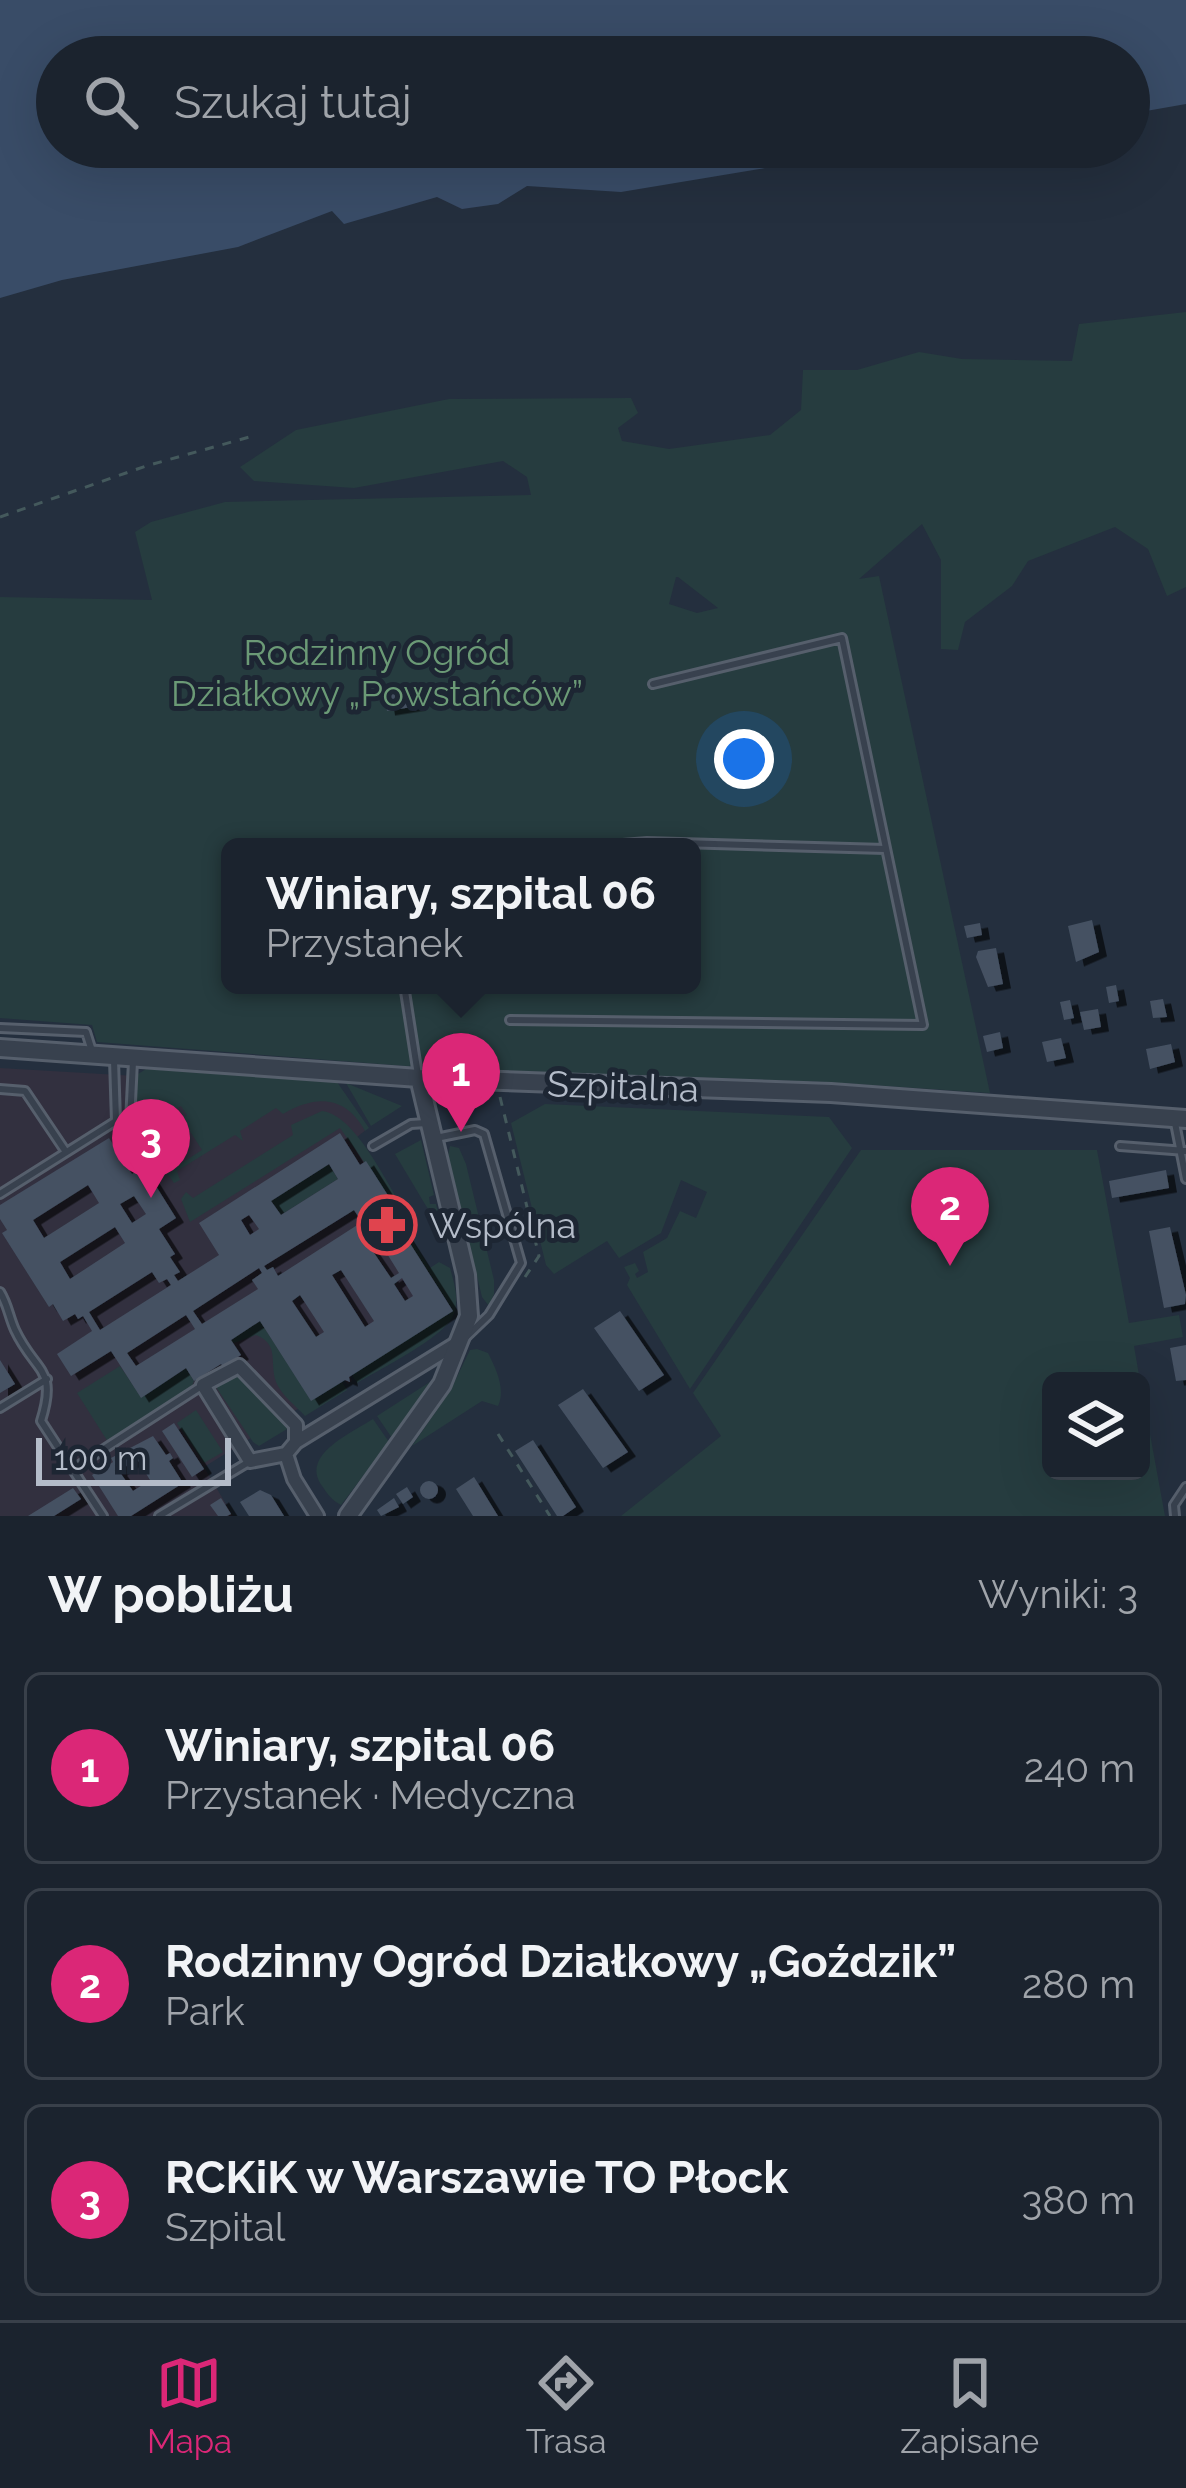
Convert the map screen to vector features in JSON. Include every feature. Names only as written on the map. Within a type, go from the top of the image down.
[{"type":"street","name":"Szpitalna","points":[[0,1048],[419,1078],[831,1093],[1180,1119]]},
{"type":"street","points":[[348,1516],[423,1413],[469,1316],[469,1289],[419,1078]]},
{"type":"street","points":[[296,1442],[296,1425],[239,1366],[203,1385],[250,1461],[286,1454],[296,1442],[461,1341]]},
{"type":"street","points":[[286,1454],[294,1479],[317,1516]]},
{"type":"lane","points":[[510,1020],[923,1024],[842,638],[652,684]]},
{"type":"lane","points":[[701,844],[885,849]]},
{"type":"lane","points":[[405,994],[419,1078]]},
{"type":"lane","points":[[0,1028],[86,1032],[92,1054]]},
{"type":"lane","points":[[114,1056],[116,1120]]},
{"type":"lane","points":[[0,1194],[116,1120],[130,1122],[134,1058]]},
{"type":"lane","points":[[0,1089],[25,1091],[66,1152]]},
{"type":"lane","name":"Szpitalna","points":[[1180,1119],[1186,1179]]},
{"type":"lane","points":[[373,1146],[411,1124],[432,1131],[484,1133],[521,1263],[489,1315],[461,1341]]},
{"type":"lane","points":[[1120,1146],[1183,1151]]},
{"type":"lane","points":[[0,1292],[14,1329],[47,1378],[50,1393],[41,1421],[104,1516]]},
{"type":"lane","points":[[0,1408],[47,1378]]},
{"type":"lane","points":[[73,1468],[203,1385]]},
{"type":"lane","points":[[159,1516],[250,1461]]},
{"type":"lane","points":[[1175,1516],[1176,1498],[1186,1487]]},
{"type":"path","points":[[0,517],[146,466],[253,436]]},
{"type":"path","points":[[498,1090],[539,1256],[522,1281]]},
{"type":"path","points":[[533,1267],[539,1272]]},
{"type":"path","points":[[498,1434],[550,1516]]},
{"type":"shaded area","points":[[0,1068],[339,1088],[367,1129],[357,1137],[407,1215],[397,1222],[453,1311],[350,1376],[348,1384],[344,1380],[204,1467],[233,1516],[0,1516]]},
{"type":"green space","name":"Rodzinny Ogród Działkowy „Powstańców”","points":[[1186,312],[1186,587],[1167,596],[1148,549],[1115,527],[1028,561],[1012,586],[965,622],[958,650],[941,649],[941,560],[922,524],[859,579],[879,576],[990,1093],[484,1070],[471,1063],[406,1066],[97,1042],[92,1025],[0,1018],[0,597],[152,600],[135,532],[151,522],[225,502],[531,495],[527,477],[503,461],[354,488],[254,481],[240,467],[296,430],[449,399],[631,398],[638,413],[618,428],[622,441],[669,449],[770,435],[801,410],[803,370],[857,370],[919,352],[962,359],[1072,361],[1079,324]],"holes":[[[678,577],[718,608],[697,613],[669,604]]]},
{"type":"green space","points":[[146,1069],[337,1082],[369,1128],[365,1131],[348,1110],[329,1102],[307,1104],[283,1114],[276,1108],[240,1131],[243,1141],[235,1135],[177,1171],[180,1180],[174,1183],[166,1172],[172,1165],[156,1139],[147,1144],[147,1139],[165,1131],[158,1138],[177,1166],[202,1150],[182,1119],[187,1115],[181,1106],[149,1125],[137,1122],[135,1076]]},
{"type":"green space","points":[[346,1083],[402,1106],[371,1126]]},
{"type":"green space","points":[[545,1104],[829,1117],[852,1148],[690,1389],[627,1285],[630,1278],[624,1267],[635,1263],[637,1278],[648,1272],[643,1252],[667,1238],[680,1211],[696,1218],[707,1192],[681,1180],[661,1233],[619,1258],[607,1241],[554,1274],[546,1265],[511,1123]]},
{"type":"green space","points":[[322,1111],[335,1115],[359,1138],[407,1215],[399,1220],[430,1268],[439,1262],[450,1268],[456,1292],[455,1310],[447,1325],[357,1383],[352,1375],[453,1310],[390,1212],[396,1207],[340,1128],[190,1222],[181,1199],[186,1192],[193,1198],[293,1135],[291,1125]]},
{"type":"green space","points":[[421,1140],[434,1195],[429,1197],[430,1204],[436,1204],[444,1236],[395,1154]]},
{"type":"green space","points":[[450,1146],[459,1148],[466,1164],[494,1280],[489,1306],[482,1297],[448,1155]]},
{"type":"green space","points":[[861,1150],[1097,1150],[1129,1323],[1179,1315],[1183,1337],[1134,1346],[1138,1372],[1042,1372],[1042,1480],[1150,1480],[1150,1434],[1165,1516],[621,1516],[721,1436],[693,1393]]},
{"type":"green space","points":[[329,1164],[338,1179],[281,1215],[271,1201]]},
{"type":"green space","points":[[260,1321],[311,1400],[342,1382],[347,1390],[305,1416],[278,1386],[269,1344],[256,1335],[231,1340]]},
{"type":"green space","points":[[470,1350],[488,1353],[497,1372],[498,1406],[482,1401],[412,1446],[450,1391]]},
{"type":"green space","points":[[120,1366],[141,1397],[186,1368],[194,1381],[191,1388],[108,1442],[77,1393]]},
{"type":"green space","points":[[242,1376],[287,1422],[287,1429],[259,1446],[253,1442],[216,1387]]},
{"type":"green space","points":[[433,1380],[392,1438],[377,1416]]},
{"type":"green space","points":[[196,1410],[223,1452],[204,1463],[177,1423]]},
{"type":"green space","points":[[373,1419],[389,1442],[341,1505],[320,1483],[318,1463],[332,1445]]},
{"type":"water","points":[[0,0],[1186,0],[1186,104],[1150,110],[1150,36],[36,36],[36,168],[765,168],[621,192],[527,186],[498,204],[462,209],[437,197],[344,224],[332,211],[238,247],[62,280],[0,298]]},
{"type":"building","points":[[422,685],[424,696],[417,697],[418,706],[387,711],[384,690]]},
{"type":"building","points":[[1092,920],[1099,952],[1076,962],[1068,926]]},
{"type":"building","points":[[980,923],[982,935],[967,938],[964,926]]},
{"type":"building","points":[[996,948],[1003,984],[988,987],[976,957],[978,951]]},
{"type":"building","points":[[1116,985],[1119,1001],[1109,1003],[1106,987]]},
{"type":"building","points":[[1163,999],[1167,1017],[1153,1018],[1150,1001]]},
{"type":"building","points":[[1070,1000],[1074,1018],[1064,1020],[1060,1002]]},
{"type":"building","points":[[1098,1009],[1101,1027],[1084,1030],[1080,1012]]},
{"type":"building","points":[[1000,1032],[1003,1048],[987,1052],[983,1036]]},
{"type":"building","points":[[1061,1038],[1066,1058],[1047,1062],[1042,1042]]},
{"type":"building","points":[[1171,1044],[1175,1062],[1150,1069],[1146,1049]]},
{"type":"building","points":[[340,1133],[360,1165],[366,1161],[396,1208],[390,1212],[453,1311],[349,1377],[350,1382],[345,1380],[311,1401],[260,1321],[231,1340],[241,1355],[194,1381],[186,1368],[141,1398],[111,1351],[71,1376],[57,1354],[92,1331],[83,1316],[78,1319],[75,1314],[63,1321],[53,1304],[49,1307],[2,1233],[7,1230],[0,1219],[0,1205],[109,1138],[132,1174],[144,1167],[176,1218],[159,1229],[175,1254],[170,1257],[180,1272],[174,1275],[178,1281],[219,1255],[199,1223]],"holes":[[[329,1164],[338,1179],[281,1215],[271,1201]],[[88,1185],[99,1203],[44,1238],[33,1220]],[[134,1196],[146,1214],[132,1223],[120,1204]],[[354,1210],[362,1222],[278,1276],[273,1267],[267,1270],[264,1266]],[[249,1215],[259,1229],[250,1235],[241,1220]],[[115,1227],[125,1243],[70,1279],[60,1262]],[[381,1244],[399,1273],[391,1278],[372,1250]],[[259,1268],[262,1273],[252,1280],[258,1289],[202,1324],[193,1311]],[[341,1270],[374,1321],[365,1327],[332,1275]],[[152,1272],[159,1283],[167,1279],[171,1285],[100,1330],[89,1312]],[[402,1278],[413,1296],[405,1301],[394,1284]],[[300,1295],[324,1332],[316,1337],[292,1301]],[[186,1315],[195,1329],[136,1366],[127,1353]]]},
{"type":"building","points":[[1166,1170],[1169,1188],[1112,1198],[1109,1181]]},
{"type":"building","points":[[1170,1227],[1186,1295],[1185,1304],[1164,1308],[1149,1231]]},
{"type":"building","points":[[620,1311],[664,1375],[639,1391],[594,1328]]},
{"type":"building","points":[[1186,1345],[1186,1380],[1176,1381],[1170,1348]]},
{"type":"building","points":[[0,1360],[15,1384],[0,1393]]},
{"type":"building","points":[[583,1389],[628,1452],[603,1468],[558,1405]]},
{"type":"building","points":[[174,1423],[204,1469],[192,1477],[162,1431]]},
{"type":"building","points":[[153,1436],[166,1455],[170,1453],[169,1461],[183,1483],[131,1516],[118,1516],[92,1475],[113,1462],[111,1458]],"holes":[[[137,1459],[150,1480],[133,1491],[119,1471]]]},
{"type":"building","points":[[533,1440],[576,1507],[563,1516],[557,1516],[515,1451]]},
{"type":"building","points":[[474,1477],[498,1516],[473,1516],[456,1489]]},
{"type":"building","points":[[429,1481],[438,1490],[429,1499],[420,1490]]},
{"type":"building","points":[[407,1487],[413,1497],[403,1504],[396,1494]]},
{"type":"building","points":[[73,1488],[81,1499],[54,1516],[28,1516]]},
{"type":"building","points":[[260,1490],[271,1495],[284,1516],[249,1516],[240,1502]]},
{"type":"building","points":[[221,1498],[231,1514],[227,1516],[218,1516],[210,1505]]},
{"type":"building","points":[[394,1498],[399,1507],[381,1516],[377,1510]]},
{"type":"place","name":"Winiary, szpital 06","points":[[461,1132]]},
{"type":"place","name":"RCKiK w Warszawie TO Płock","points":[[151,1198]]},
{"type":"place","name":"Wspólna","points":[[387,1225]]},
{"type":"place","name":"Rodzinny Ogród Działkowy „Goździk”","points":[[950,1266]]}]
